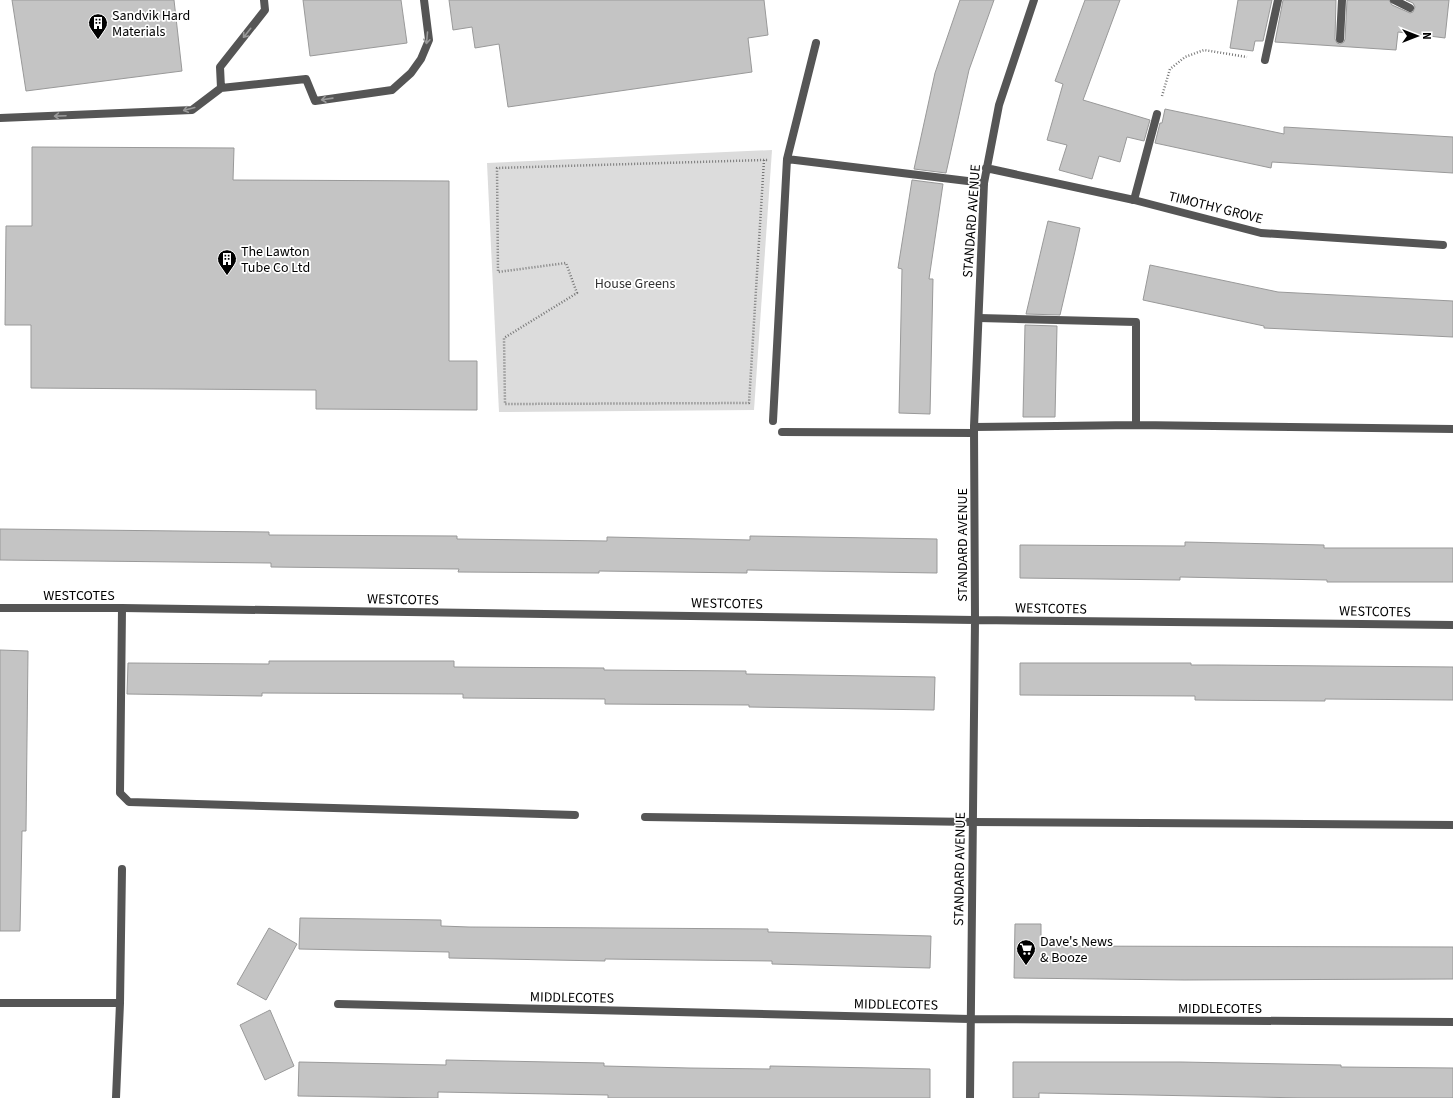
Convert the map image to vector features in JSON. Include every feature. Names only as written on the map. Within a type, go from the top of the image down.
[{"type":"street","points":[[221,88],[220,67],[265,10],[264,0]]},
{"type":"street","points":[[0,118],[192,110],[221,88],[306,79],[315,101],[392,90],[412,73],[421,59],[429,40],[424,0]]},
{"type":"street","name":"STANDARD AVENUE","points":[[970,1098],[975,620],[974,430],[984,184],[999,105],[1034,0]]},
{"type":"street","points":[[1266,60],[1278,0]]},
{"type":"street","points":[[1340,39],[1342,0]]},
{"type":"street","points":[[1394,0],[1410,8]]},
{"type":"street","points":[[773,421],[788,159],[816,43]]},
{"type":"street","points":[[1134,200],[1157,114]]},
{"type":"street","points":[[788,159],[984,184]]},
{"type":"street","name":"TIMOTHY GROVE","points":[[986,168],[1134,200],[1261,233],[1444,245]]},
{"type":"street","points":[[979,318],[1136,322],[1136,425]]},
{"type":"street","points":[[782,432],[974,430],[1136,425],[1453,429]]},
{"type":"street","name":"WESTCOTES","points":[[0,608],[122,608],[1453,625]]},
{"type":"street","points":[[122,608],[120,793],[129,802],[575,815]]},
{"type":"street","points":[[645,817],[972,822],[1453,825]]},
{"type":"street","points":[[116,1098],[120,1003],[122,869]]},
{"type":"street","points":[[0,1002],[120,1003]]},
{"type":"street","name":"MIDDLECOTES","points":[[338,1004],[970,1019],[1453,1022]]},
{"type":"path","points":[[1157,114],[1170,69],[1185,58],[1204,50],[1266,60]]},
{"type":"path","points":[[764,160],[750,403],[504,404],[504,338],[577,293],[566,263],[498,272],[497,168],[788,159]]},
{"type":"green space","name":"House Greens","points":[[772,150],[754,410],[499,412],[487,163]]},
{"type":"building","name":"Sandvik Hard Materials","points":[[12,0],[174,0],[182,71],[26,91]]},
{"type":"building","points":[[303,0],[401,0],[407,43],[310,56]]},
{"type":"building","points":[[449,0],[764,0],[768,35],[748,38],[752,72],[508,107],[499,44],[475,48],[472,27],[453,30]]},
{"type":"building","points":[[960,0],[994,0],[969,70],[946,173],[914,169],[935,73]]},
{"type":"building","points":[[1085,0],[1120,0],[1083,100],[1150,120],[1144,141],[1127,137],[1120,162],[1099,156],[1092,179],[1059,170],[1067,145],[1047,140],[1063,84],[1055,81]]},
{"type":"building","points":[[1238,0],[1272,0],[1263,41],[1255,41],[1253,51],[1230,48]]},
{"type":"building","points":[[1283,0],[1336,0],[1335,39],[1337,43],[1340,44],[1344,42],[1345,39],[1347,0],[1389,0],[1392,5],[1410,13],[1413,12],[1415,7],[1413,3],[1406,0],[1449,0],[1445,38],[1398,32],[1396,50],[1275,42]]},
{"type":"building","points":[[1165,109],[1284,134],[1284,127],[1453,137],[1453,173],[1272,162],[1271,168],[1155,143]]},
{"type":"building","name":"The Lawton Tube Co Ltd","points":[[32,147],[234,148],[233,180],[449,181],[449,361],[477,361],[477,410],[316,409],[316,390],[31,388],[31,325],[5,325],[6,226],[32,226]]},
{"type":"building","points":[[912,180],[943,184],[929,279],[933,279],[930,414],[899,413],[902,269],[898,268]]},
{"type":"building","points":[[1048,221],[1080,228],[1060,315],[1026,314]]},
{"type":"building","points":[[1150,265],[1278,292],[1453,301],[1453,337],[1264,328],[1264,326],[1143,300]]},
{"type":"building","points":[[1025,325],[1057,326],[1055,417],[1023,417]]},
{"type":"building","points":[[0,529],[269,532],[269,535],[457,536],[457,539],[607,541],[607,537],[750,540],[750,536],[937,539],[937,573],[747,570],[747,573],[599,571],[599,573],[458,572],[459,569],[271,567],[271,563],[0,560]]},
{"type":"building","points":[[1185,542],[1324,545],[1324,548],[1453,548],[1453,582],[1327,582],[1327,580],[1180,577],[1180,580],[1020,578],[1020,545],[1185,546]]},
{"type":"building","points":[[0,650],[28,651],[26,831],[22,831],[20,931],[0,931]]},
{"type":"building","points":[[269,661],[454,661],[454,667],[604,668],[604,670],[746,671],[746,674],[935,677],[934,710],[749,707],[749,705],[605,704],[605,699],[463,698],[463,694],[262,693],[262,696],[127,694],[128,663],[269,664]]},
{"type":"building","points":[[1020,663],[1191,663],[1191,665],[1453,667],[1453,700],[1195,700],[1195,696],[1020,695]]},
{"type":"building","points":[[300,918],[441,920],[441,926],[469,927],[768,929],[768,932],[931,936],[930,968],[772,964],[772,961],[605,959],[605,961],[449,958],[449,952],[299,949]]},
{"type":"building","points":[[1015,924],[1041,924],[1041,946],[1453,947],[1453,979],[1184,980],[1014,978]]},
{"type":"building","points":[[269,928],[297,944],[266,1000],[237,984]]},
{"type":"building","points":[[270,1010],[294,1066],[265,1080],[240,1025]]},
{"type":"building","points":[[446,1060],[604,1063],[604,1066],[689,1068],[770,1069],[770,1066],[930,1069],[930,1098],[608,1098],[608,1095],[438,1092],[438,1098],[298,1096],[299,1062],[446,1065]]},
{"type":"building","points":[[1013,1062],[1181,1062],[1341,1065],[1341,1067],[1453,1068],[1453,1098],[1306,1098],[1039,1093],[1039,1098],[1013,1098]]},
{"type":"place","name":"Sandvik Hard Materials","points":[[98,40]]},
{"type":"place","name":"The Lawton Tube Co Ltd","points":[[227,276]]},
{"type":"place","name":"Dave's News & Booze","points":[[1026,966]]}]
